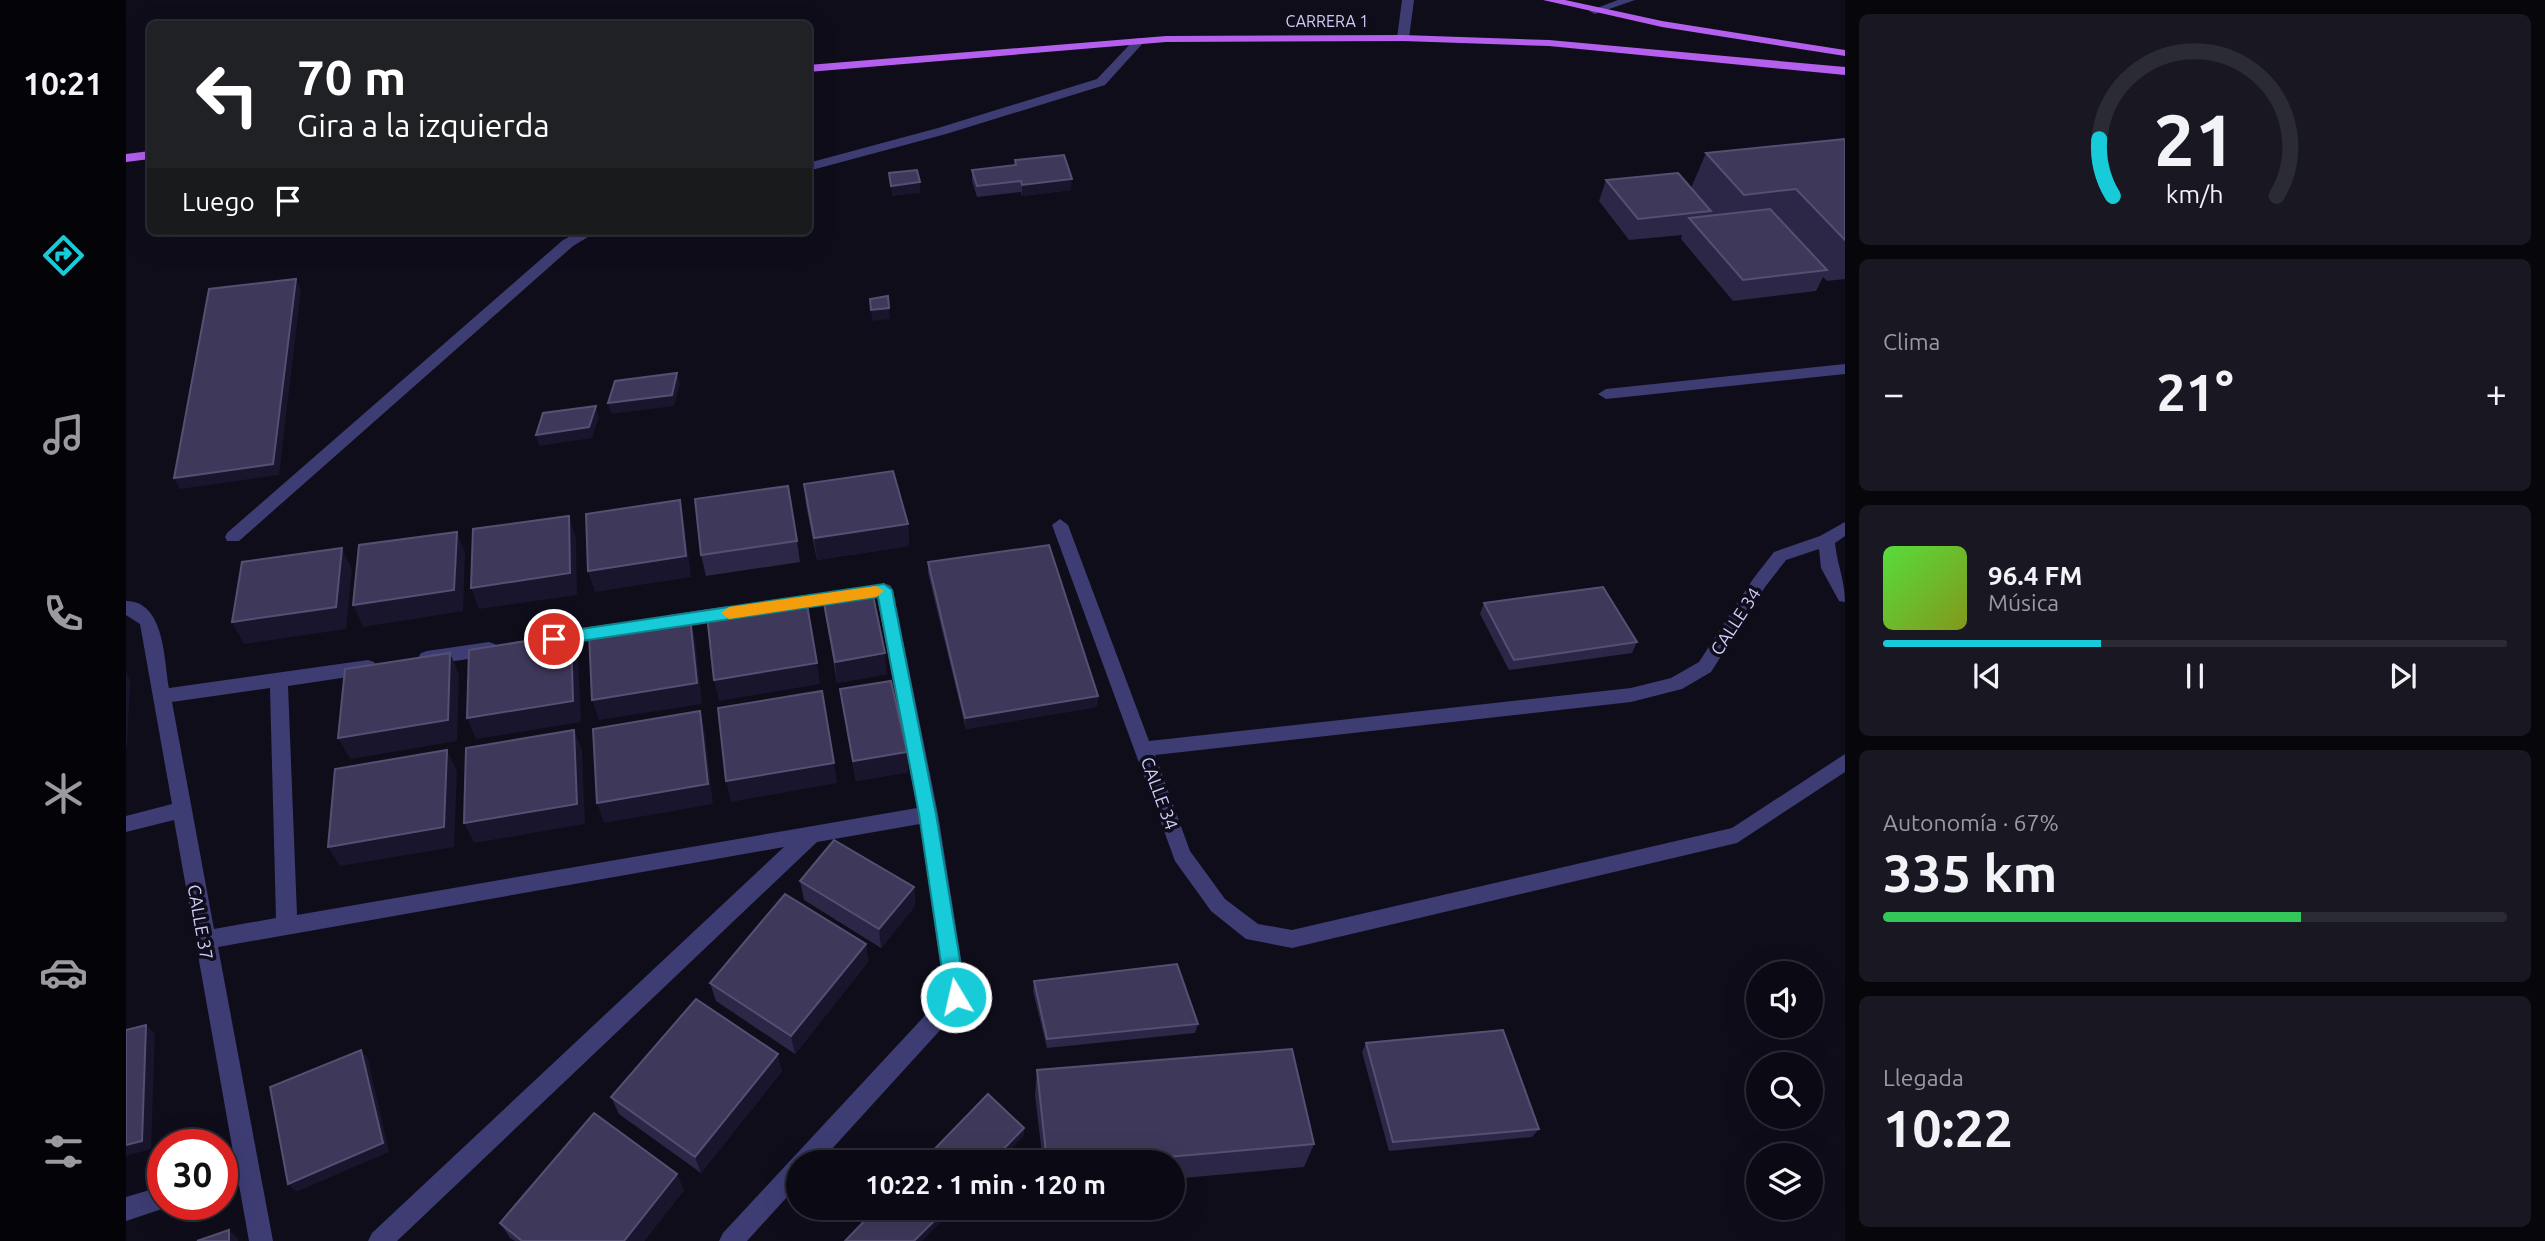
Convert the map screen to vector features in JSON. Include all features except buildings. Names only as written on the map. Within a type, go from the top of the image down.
[{"type":"main road","points":[[1549,0],[1662,24],[1845,53]]},
{"type":"main road","name":"CARRERA 1","points":[[812,69],[1139,41],[1403,38],[1549,43],[1845,71]]},
{"type":"main road","points":[[126,158],[147,155]]},
{"type":"street","points":[[1403,38],[1408,0]]},
{"type":"street","points":[[1595,10],[1629,0]]},
{"type":"street","points":[[812,166],[942,131],[1101,82],[1139,41]]},
{"type":"street","points":[[233,537],[568,243],[583,235]]},
{"type":"street","points":[[1606,394],[1845,369]]},
{"type":"street","points":[[1060,525],[1143,749]]},
{"type":"street","name":"CALLE 34","points":[[1845,528],[1826,540],[1780,556],[1759,583],[1705,667],[1676,684],[1632,695],[1143,749],[1182,855],[1218,905],[1253,932],[1292,939],[1737,835],[1845,762]]},
{"type":"street","points":[[1826,540],[1829,568],[1845,596]]},
{"type":"street","points":[[650,625],[884,590],[928,814],[956,997],[815,1150]]},
{"type":"street","name":"CALLE 37","points":[[129,608],[148,621],[261,1241]]},
{"type":"street","points":[[160,697],[623,629]]},
{"type":"street","points":[[279,680],[287,925]]},
{"type":"street","points":[[126,824],[181,810]]},
{"type":"street","points":[[205,940],[928,814]]},
{"type":"street","points":[[380,1241],[812,834]]},
{"type":"street","points":[[238,1174],[248,1171]]},
{"type":"street","points":[[731,1241],[786,1181]]},
{"type":"street","points":[[126,1209],[147,1203]]},
{"type":"slow traffic","points":[[729,613],[876,591]]},
{"type":"route","points":[[554,639],[884,590],[928,814],[956,997]]}]
